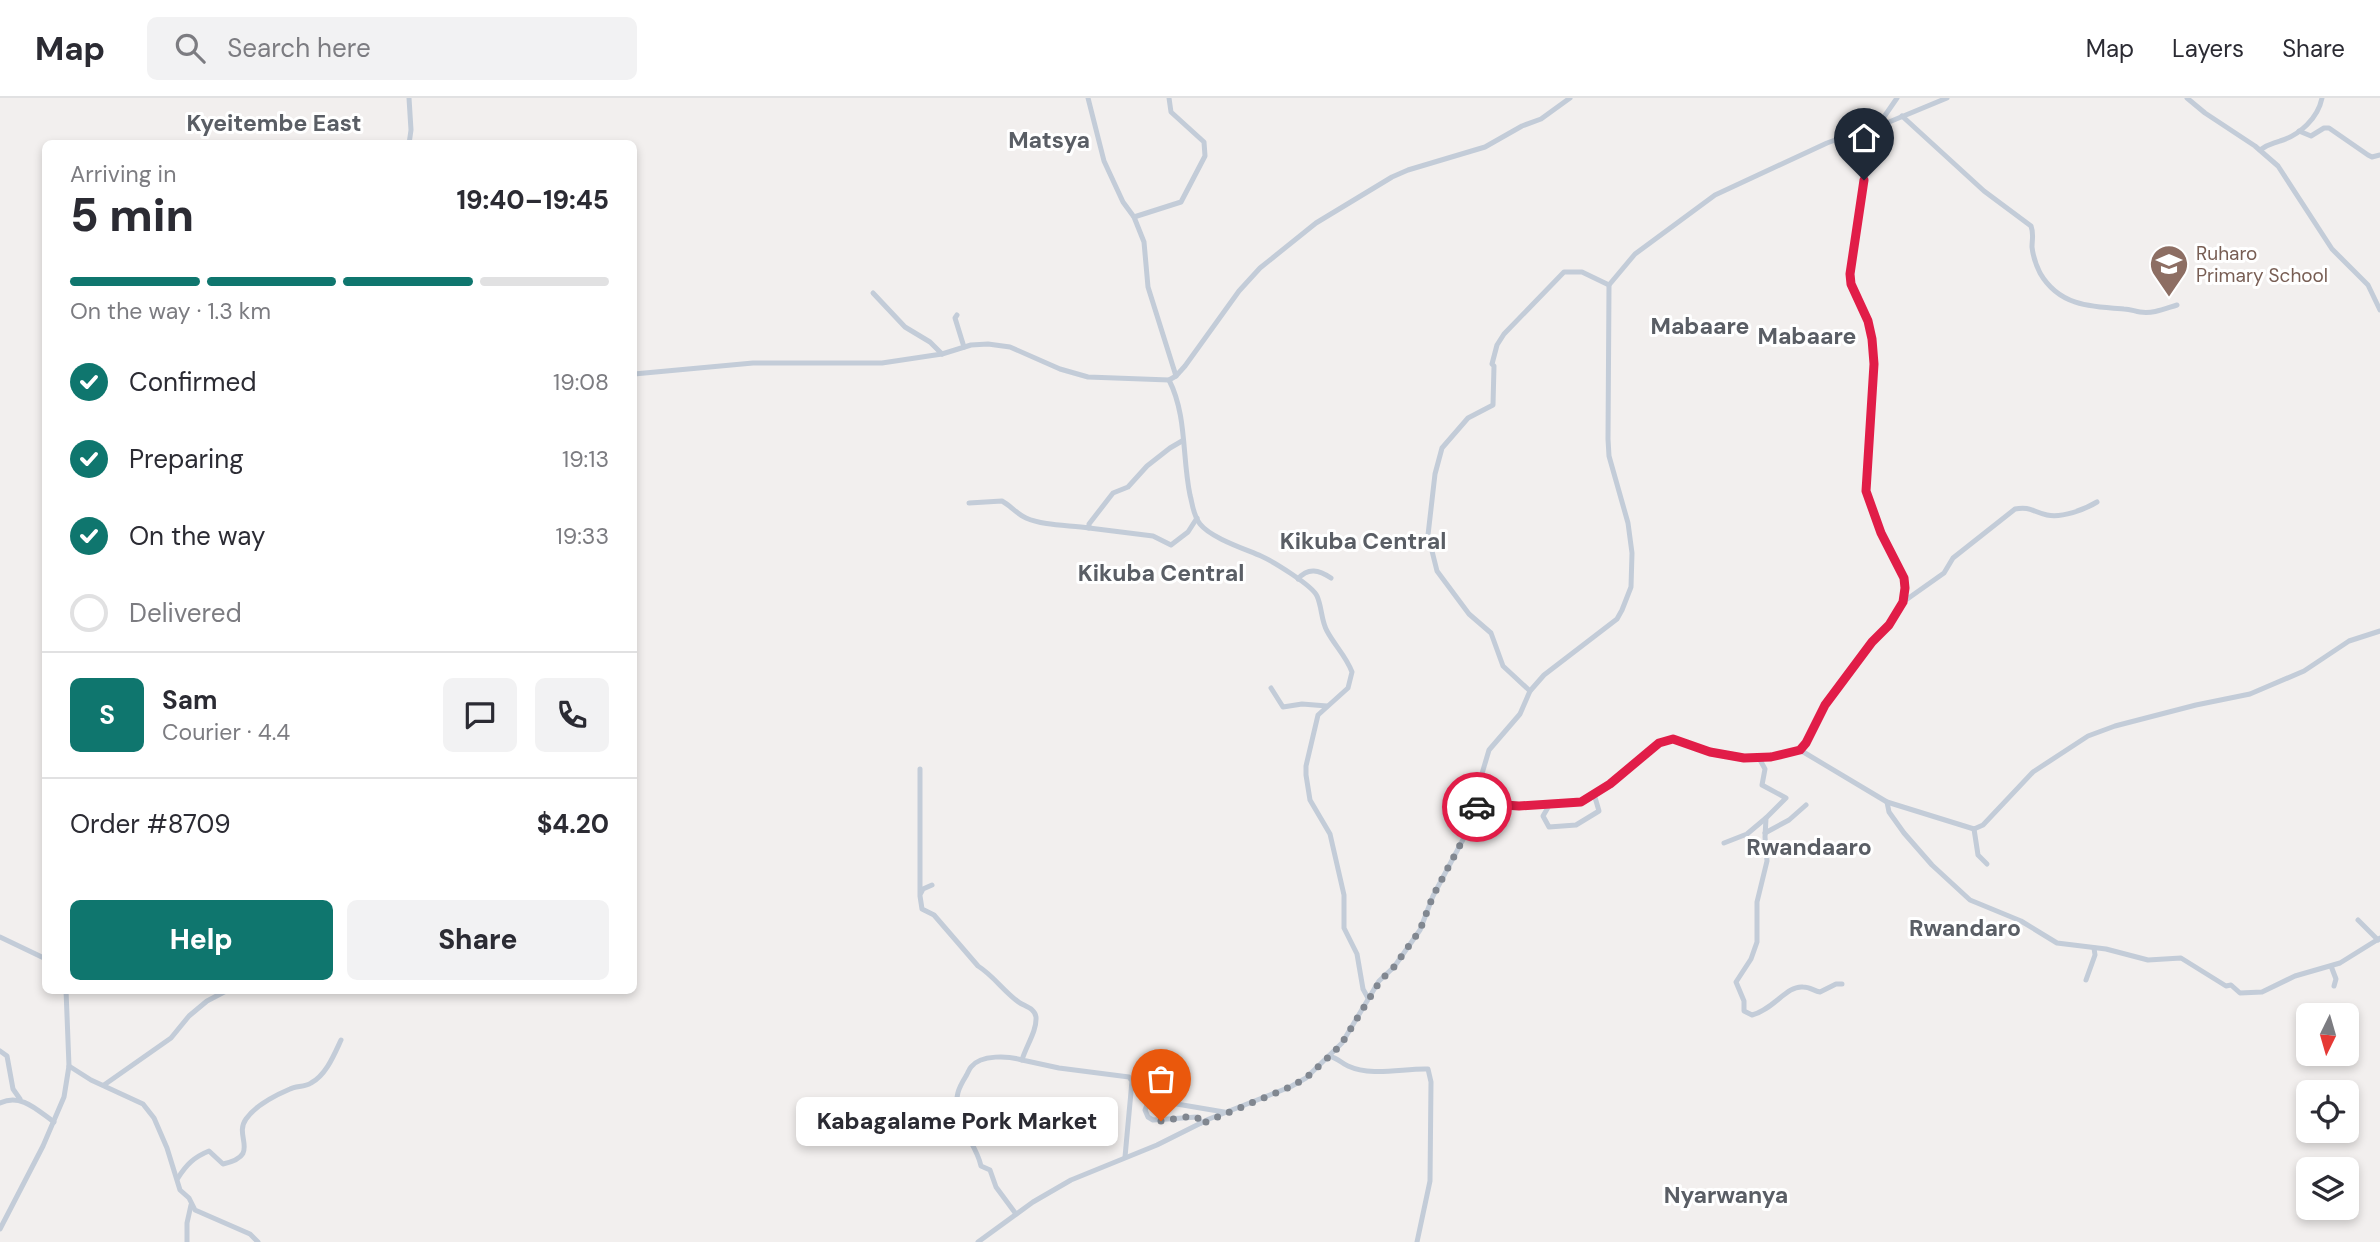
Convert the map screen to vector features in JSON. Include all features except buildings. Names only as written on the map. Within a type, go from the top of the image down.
[{"type":"street","points":[[409,98],[409,140]]},
{"type":"street","points":[[1088,98],[1104,162],[1134,217],[1143,242],[1151,297],[1164,331],[1176,376]]},
{"type":"street","points":[[1134,217],[1181,202],[1205,156],[1204,142],[1171,112],[1169,98]]},
{"type":"street","points":[[637,374],[753,363],[882,363],[988,344],[1010,346],[1060,369],[1088,377],[1169,380],[1176,376],[1239,290],[1260,268],[1316,223],[1392,177],[1485,147],[1516,129],[1541,119],[1570,98]]},
{"type":"street","points":[[1477,803],[1519,806],[1581,802],[1610,784],[1659,743],[1673,739],[1723,755],[1759,758],[1800,750],[1825,705],[1872,642],[1889,625],[1903,602],[1904,578],[1881,533],[1866,491],[1874,364],[1868,321],[1851,284],[1850,274],[1866,166],[1877,127],[1897,98]]},
{"type":"street","points":[[978,1242],[1016,1214],[1071,1180],[1157,1146],[1201,1124],[1290,1087],[1306,1078],[1342,1043],[1367,999],[1420,930],[1433,896],[1475,817],[1481,777],[1489,750],[1520,714],[1530,691],[1551,667],[1617,619],[1631,587],[1632,553],[1628,523],[1609,456],[1609,285],[1635,254],[1715,195],[1827,143],[1877,127],[1947,98]]},
{"type":"street","points":[[2187,98],[2278,166],[2332,249],[2368,285],[2380,310]]},
{"type":"street","points":[[2260,150],[2269,143],[2279,142],[2299,131],[2318,110],[2322,98]]},
{"type":"street","points":[[1902,116],[1984,191],[2031,226],[2032,250],[2039,272],[2052,288],[2068,301],[2089,307],[2140,312],[2157,312],[2176,305]]},
{"type":"street","points":[[2299,131],[2311,136],[2329,128],[2368,155],[2380,155]]},
{"type":"street","points":[[1530,691],[1503,666],[1491,633],[1469,614],[1437,571],[1428,535],[1435,474],[1442,448],[1452,436],[1468,418],[1493,405],[1492,364],[1497,345],[1504,334],[1564,272],[1582,272],[1609,285]]},
{"type":"street","points":[[873,293],[905,327],[930,342],[942,354]]},
{"type":"street","points":[[957,315],[954,318],[964,347]]},
{"type":"street","points":[[1169,380],[1177,396],[1192,509],[1200,524],[1214,535],[1251,554],[1261,556],[1316,593],[1325,628],[1352,672],[1348,688],[1318,716],[1306,775],[1310,800],[1330,834],[1344,895],[1345,928],[1357,954],[1367,999]]},
{"type":"street","points":[[1089,528],[1089,524],[1113,493],[1128,487],[1147,466],[1182,441]]},
{"type":"street","points":[[969,503],[1002,501],[1025,517],[1049,524],[1076,525],[1153,537],[1171,545],[1188,532],[1197,517]]},
{"type":"street","points":[[1903,602],[1944,573],[1953,558],[2015,509],[2025,507],[2056,516],[2096,502]]},
{"type":"street","points":[[1298,579],[1311,570],[1331,578]]},
{"type":"street","points":[[1800,750],[1887,802],[1974,829],[1983,825],[2034,772],[2088,736],[2115,726],[2250,694],[2304,671],[2349,641],[2380,631]]},
{"type":"street","points":[[1270,688],[1283,707],[1302,704],[1327,706]]},
{"type":"street","points":[[1724,843],[1747,834],[1786,798],[1762,785],[1765,769],[1759,758]]},
{"type":"street","points":[[920,769],[922,909],[933,915],[978,966],[1034,1012],[1036,1016],[1033,1031],[1023,1060]]},
{"type":"street","points":[[1550,804],[1543,816],[1549,827],[1576,825],[1599,811],[1594,794]]},
{"type":"street","points":[[1887,802],[1889,812],[1909,840],[1970,900],[2021,921],[2057,943],[2148,960],[2181,958],[2226,986],[2231,985],[2240,993],[2262,992],[2295,976],[2340,963],[2379,939],[2358,920]]},
{"type":"street","points":[[1765,833],[1789,820],[1806,805]]},
{"type":"street","points":[[1766,818],[1767,862],[1757,902],[1756,946],[1736,982],[1744,1000],[1744,1011],[1752,1015],[1763,1012],[1797,987],[1820,992],[1842,984]]},
{"type":"street","points":[[1974,829],[1978,855],[1987,864]]},
{"type":"street","points":[[920,896],[923,889],[932,885]]},
{"type":"street","points":[[0,937],[42,958]]},
{"type":"street","points":[[2086,980],[2095,955],[2094,948]]},
{"type":"street","points":[[2331,966],[2336,979],[2334,986]]},
{"type":"street","points":[[0,1229],[64,1097],[69,1066],[66,994]]},
{"type":"street","points":[[104,1085],[171,1038],[188,1016],[221,994]]},
{"type":"street","points":[[178,1178],[187,1163],[209,1151],[223,1164],[239,1158],[245,1149],[243,1128],[247,1117],[263,1104],[290,1089],[311,1083],[328,1066],[341,1040]]},
{"type":"street","points":[[0,1051],[7,1056],[13,1089],[20,1099],[54,1122]]},
{"type":"street","points":[[1329,1056],[1339,1058],[1348,1066],[1366,1070],[1428,1069],[1431,1082],[1430,1181],[1418,1242]]},
{"type":"street","points":[[1016,1214],[996,1187],[990,1170],[981,1166],[980,1157],[961,1123],[956,1096],[958,1087],[971,1066],[982,1059],[1012,1057],[1059,1068],[1129,1077],[1132,1081],[1132,1095],[1125,1157]]},
{"type":"street","points":[[69,1066],[91,1080],[143,1104],[154,1118],[178,1178],[180,1190],[189,1198],[191,1205],[187,1242]]},
{"type":"street","points":[[0,1103],[20,1099]]},
{"type":"street","points":[[1201,1124],[1197,1117],[1153,1120],[1145,1110],[1147,1105],[1159,1101],[1226,1113]]},
{"type":"street","points":[[191,1205],[202,1215],[250,1234],[258,1242]]},
{"type":"way so far","points":[[1161,1121],[1192,1116],[1200,1119],[1201,1124],[1290,1087],[1306,1078],[1334,1052],[1367,999],[1420,930],[1433,896],[1475,817],[1477,807]]},
{"type":"place","name":"Ruharo Primary School","points":[[2169,298]]},
{"type":"place","name":"Kabagalame Pork Market","points":[[1161,1121]]},
{"type":"district","name":"Kyeitembe East","points":[[274,123]]},
{"type":"district","name":"Matsya","points":[[1049,140]]},
{"type":"district","name":"Mabaare","points":[[1700,326]]},
{"type":"district","name":"Mabaare","points":[[1807,336]]},
{"type":"district","name":"Kikuba Central","points":[[1363,541]]},
{"type":"district","name":"Kikuba Central","points":[[1161,573]]},
{"type":"district","name":"Rwandaaro","points":[[1809,847]]},
{"type":"district","name":"Rwandaro","points":[[1965,928]]},
{"type":"district","name":"Nyarwanya","points":[[1726,1195]]},
{"type":"route","points":[[1477,807],[1477,803],[1519,806],[1581,802],[1610,784],[1659,743],[1673,739],[1710,752],[1744,758],[1771,757],[1800,750],[1825,705],[1899,610],[1903,602],[1904,578],[1881,533],[1866,491],[1874,364],[1870,328],[1851,284],[1850,274],[1864,180]]}]
